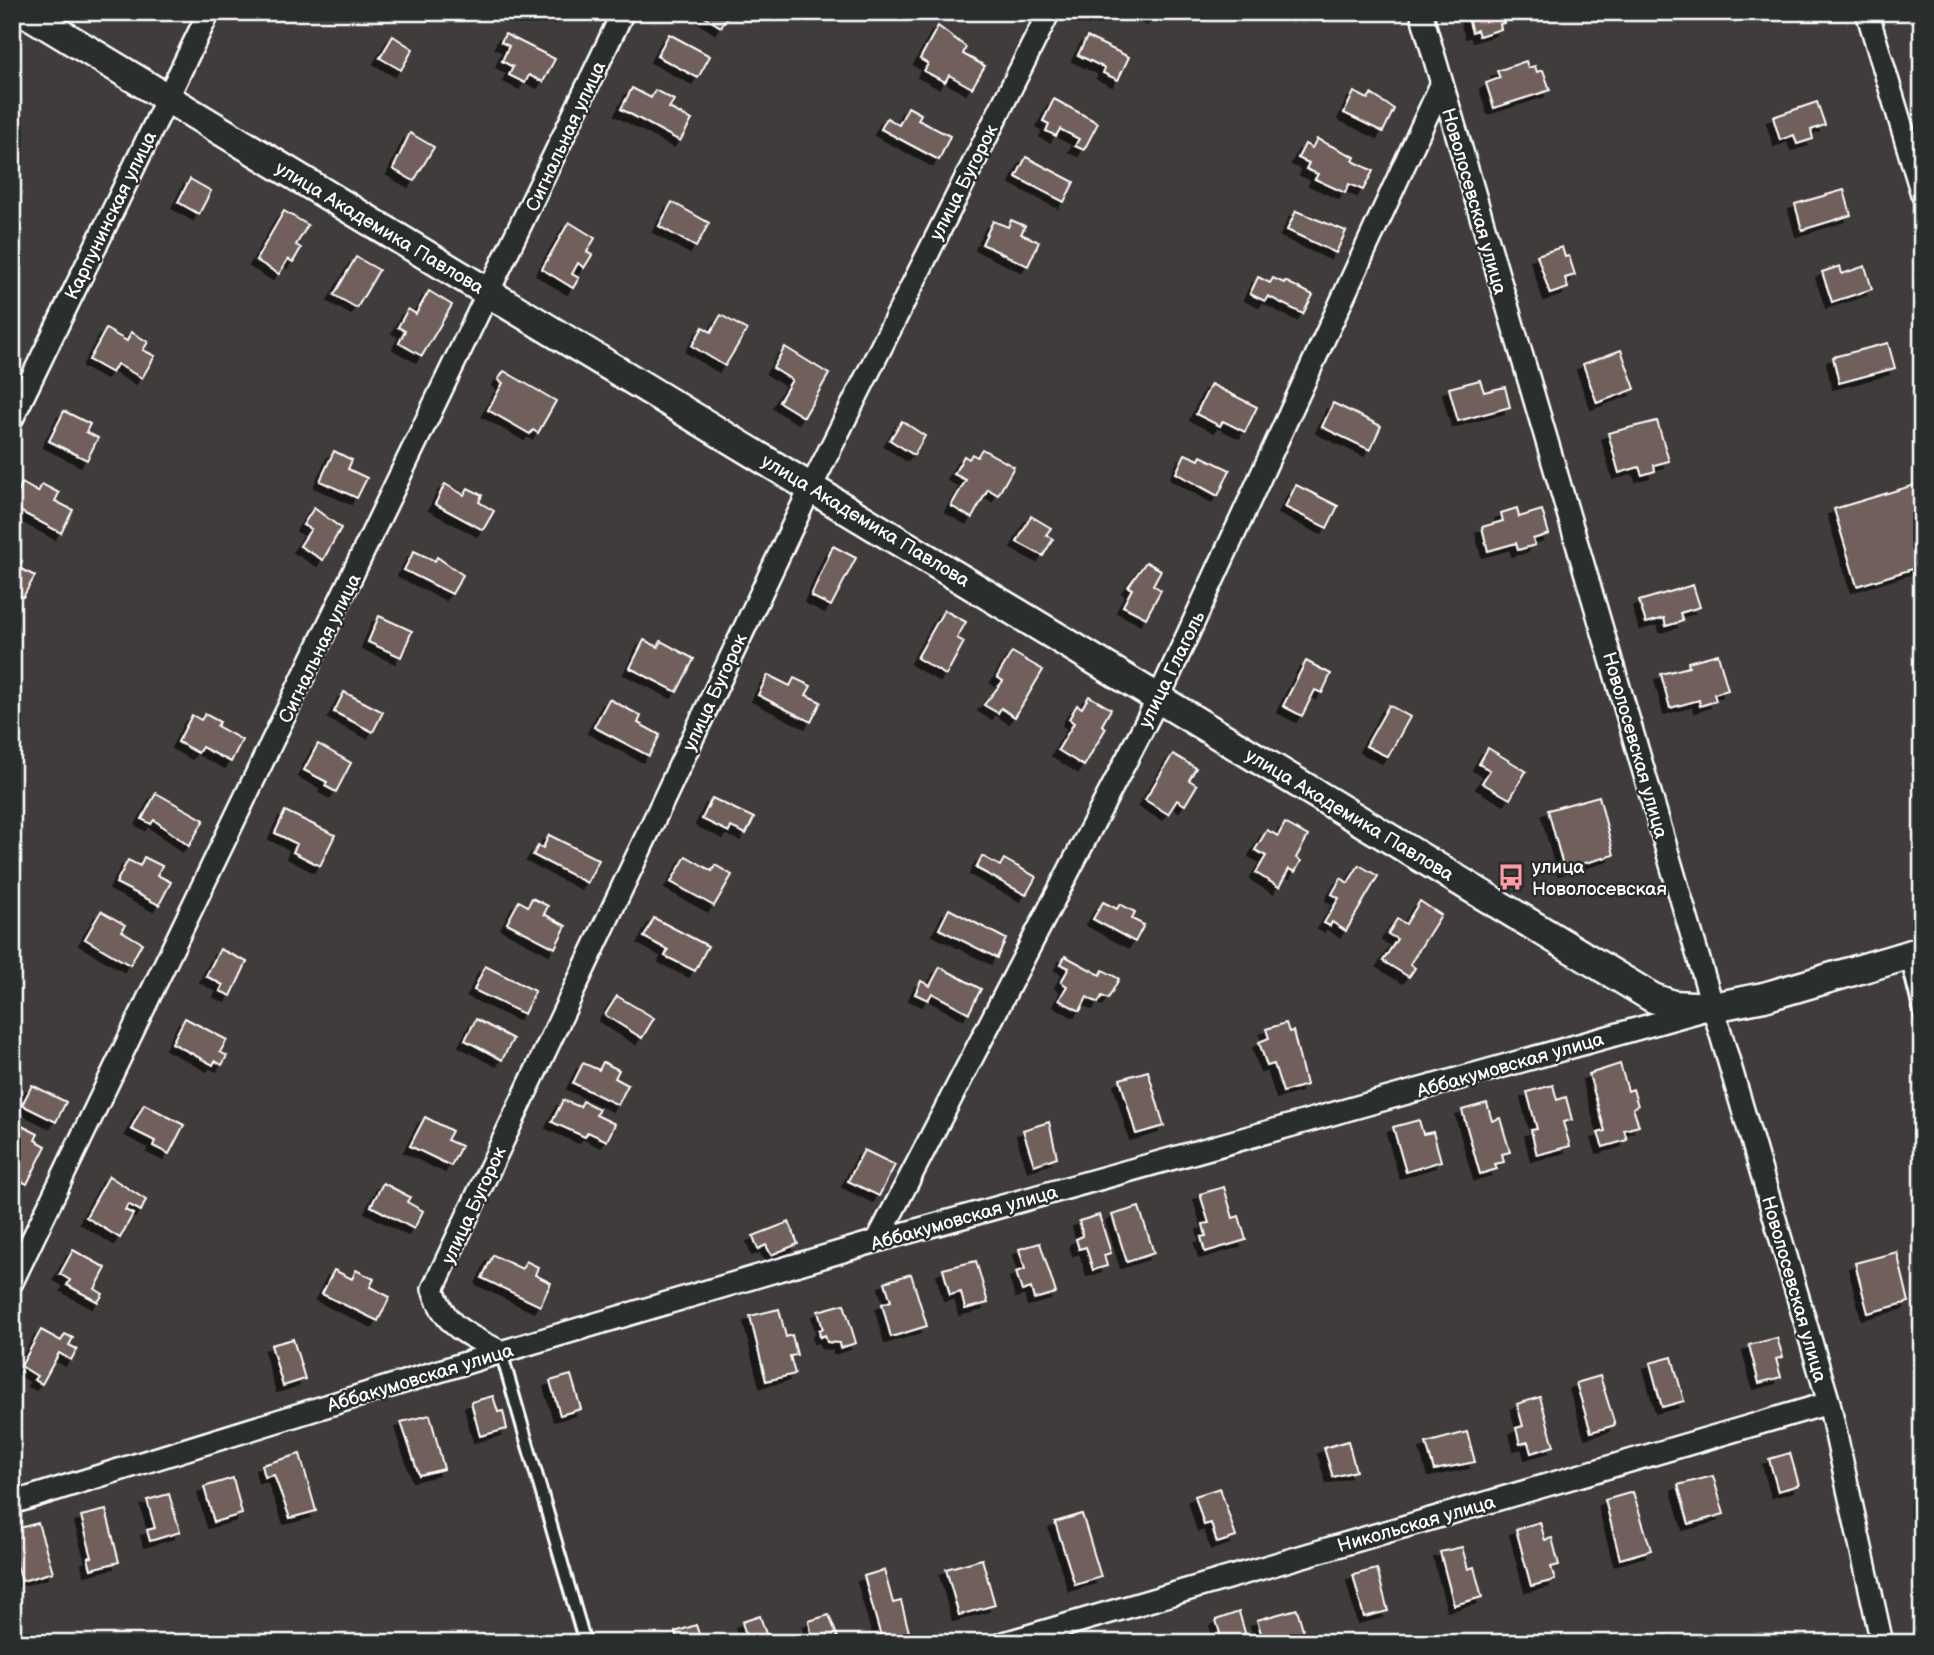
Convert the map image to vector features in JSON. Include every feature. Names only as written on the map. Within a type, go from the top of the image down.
[{"type":"street","name":"улица Академика Павлова","points":[[25,12],[1159,697],[1631,986],[1673,1005],[1713,1007]]},
{"type":"street","name":"Карпунинская улица","points":[[12,419],[209,12]]},
{"type":"street","name":"Сигнальная улица","points":[[12,1282],[623,12]]},
{"type":"street","name":"улица Бугорок","points":[[501,1352],[457,1328],[441,1313],[433,1289],[811,487],[1049,12]]},
{"type":"street","name":"Новолосевская улица","points":[[1421,12],[1829,1403],[1882,1643]]},
{"type":"street","points":[[1867,12],[1922,194]]},
{"type":"street","name":"улица Глаголь","points":[[877,1241],[1159,697],[1441,85]]},
{"type":"street","name":"Аббакумовская улица","points":[[12,1503],[501,1352],[877,1241],[1713,1007],[1764,997],[1914,954]]},
{"type":"street","name":"Никольская улица","points":[[1004,1643],[1829,1403]]},
{"type":"lane","points":[[1914,954],[1922,1021]]},
{"type":"lane","points":[[501,1352],[585,1643]]},
{"type":"building","points":[[548,12],[564,12],[561,18]]},
{"type":"building","points":[[697,12],[730,12],[721,27]]},
{"type":"building","points":[[1139,12],[1156,12],[1153,19]]},
{"type":"building","points":[[1466,12],[1501,12],[1504,23],[1500,24],[1501,29],[1479,36],[1477,30],[1472,32]]},
{"type":"building","points":[[938,26],[966,47],[963,54],[985,66],[972,88],[949,75],[945,82],[924,71],[928,64],[920,59]]},
{"type":"building","points":[[505,34],[555,59],[543,82],[529,75],[525,83],[509,75],[513,67],[502,61],[509,46],[501,42]]},
{"type":"building","points":[[669,34],[710,56],[698,78],[657,56]]},
{"type":"building","points":[[393,36],[413,49],[401,70],[380,58]]},
{"type":"building","points":[[1087,37],[1129,57],[1118,80],[1103,73],[1105,68],[1078,55]]},
{"type":"building","points":[[1526,61],[1528,68],[1535,66],[1537,72],[1543,70],[1550,90],[1494,108],[1486,83],[1500,78],[1497,71]]},
{"type":"building","points":[[632,88],[651,98],[655,90],[674,100],[669,108],[692,120],[680,141],[621,109]]},
{"type":"building","points":[[1354,92],[1368,99],[1371,94],[1394,109],[1383,132],[1344,113]]},
{"type":"building","points":[[1054,99],[1098,123],[1084,150],[1075,146],[1079,139],[1060,129],[1056,136],[1046,131],[1049,124],[1043,121]]},
{"type":"building","points":[[1817,102],[1825,125],[1811,130],[1813,139],[1797,144],[1794,135],[1780,140],[1773,117]]},
{"type":"building","points":[[908,107],[921,114],[918,120],[950,136],[939,160],[881,129],[887,118],[899,125]]},
{"type":"building","points":[[410,133],[434,147],[414,181],[393,169]]},
{"type":"building","points":[[1317,139],[1355,157],[1353,161],[1373,171],[1363,190],[1349,184],[1345,193],[1315,179],[1318,174],[1306,169],[1309,163],[1298,158],[1305,144],[1312,148]]},
{"type":"building","points":[[1026,157],[1074,182],[1064,202],[1016,177]]},
{"type":"building","points":[[190,179],[211,191],[199,214],[178,202]]},
{"type":"building","points":[[1844,190],[1851,215],[1802,230],[1795,204]]},
{"type":"building","points":[[672,202],[709,223],[696,247],[659,226]]},
{"type":"building","points":[[284,211],[308,225],[296,245],[301,248],[293,262],[288,259],[279,274],[256,260]]},
{"type":"building","points":[[1296,211],[1346,231],[1336,253],[1287,230]]},
{"type":"building","points":[[1011,220],[1025,226],[1021,234],[1039,242],[1028,266],[982,244],[993,221],[1008,227]]},
{"type":"building","points":[[569,222],[595,238],[587,252],[592,255],[584,268],[578,263],[572,274],[579,278],[573,288],[542,269]]},
{"type":"building","points":[[1562,247],[1565,257],[1569,256],[1575,275],[1565,278],[1568,288],[1550,294],[1537,255]]},
{"type":"building","points":[[356,257],[379,270],[357,308],[334,295]]},
{"type":"building","points":[[1840,266],[1842,274],[1865,266],[1872,289],[1832,302],[1822,272]]},
{"type":"building","points":[[1258,277],[1270,283],[1273,278],[1284,283],[1285,281],[1313,295],[1303,314],[1268,296],[1265,301],[1250,294]]},
{"type":"building","points":[[429,291],[452,305],[422,356],[399,343],[405,331],[398,327],[408,309],[416,314]]},
{"type":"building","points":[[721,315],[747,330],[725,366],[692,346],[703,327],[711,332]]},
{"type":"building","points":[[106,329],[127,341],[131,332],[148,342],[143,350],[155,356],[142,378],[117,364],[112,373],[89,360]]},
{"type":"building","points":[[1888,343],[1895,368],[1839,383],[1833,357]]},
{"type":"building","points":[[785,347],[829,374],[804,417],[779,402],[792,380],[773,368]]},
{"type":"building","points":[[1621,350],[1635,389],[1597,403],[1583,364]]},
{"type":"building","points":[[504,371],[556,401],[538,433],[533,430],[530,434],[488,410],[503,383],[498,380]]},
{"type":"building","points":[[1480,380],[1484,392],[1505,387],[1510,407],[1458,421],[1449,388]]},
{"type":"building","points":[[1211,384],[1257,407],[1245,432],[1223,421],[1220,426],[1196,414]]},
{"type":"building","points":[[1333,403],[1381,426],[1370,450],[1322,427]]},
{"type":"building","points":[[64,411],[90,424],[86,432],[98,438],[87,460],[49,441]]},
{"type":"building","points":[[902,421],[925,436],[914,455],[890,440]]},
{"type":"building","points":[[1657,421],[1669,461],[1654,465],[1655,471],[1642,475],[1639,467],[1619,473],[1608,433]]},
{"type":"building","points":[[982,449],[1014,467],[998,495],[988,489],[972,518],[951,506],[966,480],[954,474],[964,456],[969,459],[972,454],[977,457]]},
{"type":"building","points":[[334,451],[352,460],[348,469],[367,478],[357,498],[320,481]]},
{"type":"building","points":[[1185,454],[1199,460],[1201,456],[1230,470],[1218,496],[1176,473]]},
{"type":"building","points":[[22,483],[38,492],[42,484],[59,493],[55,501],[73,510],[61,533],[12,507]]},
{"type":"building","points":[[1921,483],[1922,566],[1857,586],[1834,509]]},
{"type":"building","points":[[445,484],[464,495],[468,488],[482,495],[479,502],[494,511],[483,530],[435,504]]},
{"type":"building","points":[[1296,485],[1338,506],[1327,528],[1285,507]]},
{"type":"building","points":[[314,508],[341,528],[323,560],[300,546],[311,529],[303,525]]},
{"type":"building","points":[[1517,508],[1519,517],[1542,510],[1549,534],[1533,539],[1535,545],[1518,550],[1516,543],[1488,551],[1482,527],[1503,521],[1501,513]]},
{"type":"building","points":[[1031,516],[1051,528],[1046,535],[1053,539],[1043,556],[1017,542]]},
{"type":"building","points":[[833,546],[856,558],[831,606],[811,596]]},
{"type":"building","points":[[414,551],[435,561],[437,557],[463,575],[452,594],[404,570]]},
{"type":"building","points":[[12,555],[22,561],[19,568],[35,576],[23,597],[18,595],[15,602],[12,600]]},
{"type":"building","points":[[1146,562],[1161,570],[1153,585],[1161,590],[1146,618],[1123,606],[1132,589],[1128,587]]},
{"type":"building","points":[[1693,585],[1700,607],[1680,613],[1683,621],[1666,626],[1664,618],[1646,623],[1639,601]]},
{"type":"building","points":[[944,610],[966,622],[957,638],[964,642],[946,675],[917,658]]},
{"type":"building","points":[[379,616],[412,631],[401,657],[368,642]]},
{"type":"building","points":[[644,640],[658,647],[661,641],[694,659],[677,692],[630,668]]},
{"type":"building","points":[[1012,652],[1043,670],[1015,717],[1001,708],[998,713],[984,705],[1003,681],[997,677]]},
{"type":"building","points":[[1718,654],[1728,690],[1714,694],[1716,701],[1700,706],[1699,700],[1670,708],[1661,674],[1689,667],[1688,662]]},
{"type":"building","points":[[1306,661],[1331,674],[1322,693],[1315,690],[1302,716],[1283,706]]},
{"type":"building","points":[[768,675],[790,686],[794,678],[811,686],[806,695],[821,702],[811,722],[758,695]]},
{"type":"building","points":[[344,692],[383,712],[373,732],[334,712]]},
{"type":"building","points":[[1089,696],[1111,709],[1102,725],[1106,728],[1084,766],[1058,750],[1074,723],[1069,719],[1077,705],[1082,708]]},
{"type":"building","points":[[609,699],[641,716],[638,723],[660,735],[649,756],[594,727]]},
{"type":"building","points":[[1389,705],[1410,717],[1388,757],[1366,746]]},
{"type":"building","points":[[205,714],[220,722],[217,726],[242,740],[231,762],[202,747],[198,753],[178,742],[192,715],[201,720]]},
{"type":"building","points":[[318,744],[351,763],[336,792],[325,786],[327,782],[304,770]]},
{"type":"building","points":[[1488,748],[1526,771],[1510,799],[1482,783],[1490,770],[1479,764]]},
{"type":"building","points":[[1173,754],[1196,768],[1189,780],[1197,785],[1185,805],[1177,800],[1168,814],[1145,800]]},
{"type":"building","points":[[156,793],[204,820],[189,846],[154,820],[151,824],[142,819]]},
{"type":"building","points":[[1599,796],[1614,855],[1564,869],[1548,810]]},
{"type":"building","points":[[712,798],[754,818],[746,834],[731,827],[729,832],[702,819]]},
{"type":"building","points":[[285,811],[335,835],[320,866],[293,852],[297,844],[275,833]]},
{"type":"building","points":[[1285,823],[1308,836],[1296,858],[1301,861],[1295,872],[1289,869],[1279,887],[1256,873],[1266,856],[1255,850],[1267,830],[1278,836]]},
{"type":"building","points":[[549,835],[599,860],[587,883],[533,855],[538,846],[543,848]]},
{"type":"building","points":[[686,856],[712,871],[715,865],[732,875],[714,906],[671,882]]},
{"type":"building","points":[[982,856],[1000,866],[1004,859],[1036,877],[1026,895],[976,868]]},
{"type":"building","points":[[144,857],[162,866],[157,875],[171,882],[159,905],[116,883],[128,860],[140,866]]},
{"type":"building","points":[[1359,865],[1378,876],[1346,931],[1332,922],[1330,926],[1324,923],[1339,898],[1332,894],[1341,878],[1348,883]]},
{"type":"building","points":[[532,898],[548,906],[544,914],[566,926],[555,948],[507,923],[519,901],[528,906]]},
{"type":"building","points":[[1420,901],[1441,915],[1410,964],[1415,968],[1409,977],[1383,961],[1397,939],[1388,934],[1397,919],[1406,924]]},
{"type":"building","points":[[1103,902],[1117,909],[1120,904],[1135,912],[1132,919],[1144,925],[1135,942],[1093,919]]},
{"type":"building","points":[[949,909],[1006,939],[997,958],[939,929]]},
{"type":"building","points":[[101,911],[125,925],[122,931],[142,943],[130,965],[85,939]]},
{"type":"building","points":[[654,918],[708,946],[695,971],[665,956],[668,950],[644,937]]},
{"type":"building","points":[[220,949],[247,962],[231,996],[220,991],[223,985],[206,976]]},
{"type":"building","points":[[1065,956],[1100,975],[1103,970],[1119,979],[1108,999],[1102,996],[1098,1003],[1087,997],[1080,1011],[1059,1000],[1067,986],[1061,982],[1069,968],[1061,964]]},
{"type":"building","points":[[485,966],[535,991],[524,1014],[474,990]]},
{"type":"building","points":[[940,967],[981,989],[969,1013],[932,993],[928,1000],[915,994],[921,981],[930,986]]},
{"type":"building","points":[[617,996],[654,1018],[642,1038],[605,1015]]},
{"type":"building","points":[[185,1018],[227,1040],[220,1052],[227,1056],[222,1065],[215,1061],[213,1065],[172,1043]]},
{"type":"building","points":[[476,1019],[513,1039],[502,1060],[465,1040]]},
{"type":"building","points":[[1286,1023],[1289,1032],[1293,1031],[1306,1085],[1283,1092],[1274,1064],[1267,1066],[1259,1042],[1269,1038],[1266,1029]]},
{"type":"building","points":[[603,1062],[619,1070],[615,1078],[628,1085],[618,1105],[573,1083],[583,1063],[599,1070]]},
{"type":"building","points":[[1620,1064],[1628,1091],[1633,1089],[1638,1106],[1633,1108],[1639,1126],[1624,1130],[1627,1140],[1603,1147],[1598,1133],[1605,1131],[1589,1074]]},
{"type":"building","points":[[1148,1071],[1164,1126],[1136,1134],[1120,1079]]},
{"type":"building","points":[[32,1085],[66,1102],[56,1122],[22,1105]]},
{"type":"building","points":[[1553,1085],[1557,1100],[1566,1097],[1572,1120],[1563,1122],[1570,1146],[1537,1155],[1531,1130],[1537,1129],[1527,1092]]},
{"type":"building","points":[[563,1100],[580,1107],[583,1101],[599,1109],[596,1115],[615,1124],[607,1141],[588,1132],[585,1137],[552,1122]]},
{"type":"building","points":[[1487,1103],[1492,1121],[1500,1118],[1510,1152],[1502,1154],[1504,1162],[1495,1164],[1497,1169],[1480,1174],[1462,1110]]},
{"type":"building","points":[[144,1104],[184,1125],[169,1154],[153,1146],[155,1141],[131,1129]]},
{"type":"building","points":[[425,1117],[452,1131],[447,1140],[461,1146],[451,1166],[410,1146]]},
{"type":"building","points":[[1419,1120],[1423,1134],[1433,1132],[1441,1161],[1406,1172],[1393,1127]]},
{"type":"building","points":[[1049,1122],[1057,1157],[1034,1165],[1023,1130]]},
{"type":"building","points":[[22,1126],[38,1134],[35,1140],[46,1146],[27,1184],[12,1177],[12,1142]]},
{"type":"building","points":[[864,1150],[895,1165],[879,1196],[848,1181]]},
{"type":"building","points":[[109,1176],[146,1200],[141,1211],[128,1204],[125,1210],[133,1214],[120,1238],[86,1217]]},
{"type":"building","points":[[383,1183],[410,1197],[407,1202],[423,1211],[414,1229],[371,1206]]},
{"type":"building","points":[[1224,1187],[1233,1218],[1239,1216],[1246,1240],[1205,1252],[1201,1237],[1206,1236],[1203,1224],[1209,1223],[1200,1194]]},
{"type":"building","points":[[1139,1207],[1154,1253],[1127,1262],[1112,1215]]},
{"type":"building","points":[[1099,1215],[1111,1253],[1104,1255],[1107,1266],[1093,1270],[1086,1247],[1079,1249],[1076,1239],[1083,1236],[1079,1221]]},
{"type":"building","points":[[789,1222],[798,1244],[771,1255],[766,1245],[758,1249],[753,1236]]},
{"type":"building","points":[[1040,1243],[1056,1293],[1034,1299],[1031,1288],[1022,1291],[1016,1272],[1025,1269],[1019,1249]]},
{"type":"building","points":[[73,1250],[106,1268],[95,1289],[103,1294],[98,1302],[67,1285],[70,1280],[60,1274]]},
{"type":"building","points":[[1897,1252],[1909,1302],[1868,1313],[1855,1263]]},
{"type":"building","points":[[493,1255],[522,1269],[526,1261],[538,1267],[535,1275],[551,1283],[540,1306],[482,1278]]},
{"type":"building","points":[[976,1261],[988,1303],[965,1309],[961,1292],[950,1295],[943,1269]]},
{"type":"building","points":[[334,1270],[352,1279],[356,1270],[374,1279],[370,1287],[390,1297],[378,1321],[322,1294]]},
{"type":"building","points":[[911,1274],[927,1326],[891,1337],[882,1304],[891,1301],[885,1282]]},
{"type":"building","points":[[844,1304],[856,1343],[840,1348],[839,1343],[827,1342],[825,1335],[820,1337],[819,1330],[823,1329],[818,1311]]},
{"type":"building","points":[[779,1309],[786,1337],[792,1335],[797,1355],[790,1356],[795,1374],[766,1381],[750,1316]]},
{"type":"building","points":[[41,1330],[61,1341],[65,1334],[73,1338],[69,1345],[77,1349],[71,1360],[59,1353],[42,1384],[34,1380],[37,1376],[21,1366]]},
{"type":"building","points":[[1777,1338],[1783,1357],[1776,1359],[1781,1377],[1759,1383],[1749,1345]]},
{"type":"building","points":[[293,1339],[305,1379],[283,1386],[271,1345]]},
{"type":"building","points":[[1672,1357],[1684,1401],[1662,1407],[1650,1363]]},
{"type":"building","points":[[571,1375],[581,1409],[560,1415],[550,1381]]},
{"type":"building","points":[[1600,1376],[1615,1425],[1591,1432],[1576,1383]]},
{"type":"building","points":[[493,1396],[498,1412],[503,1411],[507,1429],[480,1436],[471,1402]]},
{"type":"building","points":[[1540,1397],[1554,1446],[1531,1453],[1528,1442],[1520,1444],[1516,1428],[1523,1426],[1517,1404]]},
{"type":"building","points":[[430,1415],[444,1469],[419,1475],[401,1422]]},
{"type":"building","points":[[1467,1432],[1475,1462],[1434,1470],[1426,1443]]},
{"type":"building","points":[[1348,1441],[1356,1471],[1333,1477],[1324,1448]]},
{"type":"building","points":[[1790,1453],[1799,1485],[1778,1491],[1769,1459]]},
{"type":"building","points":[[300,1454],[316,1511],[290,1518],[274,1475],[265,1477],[262,1465]]},
{"type":"building","points":[[1713,1476],[1724,1514],[1689,1524],[1678,1485]]},
{"type":"building","points":[[233,1478],[242,1514],[214,1522],[204,1487]]},
{"type":"building","points":[[1220,1488],[1236,1537],[1217,1543],[1211,1523],[1204,1525],[1195,1496]]},
{"type":"building","points":[[1633,1492],[1651,1550],[1620,1559],[1605,1500]]},
{"type":"building","points":[[169,1494],[180,1532],[150,1541],[147,1530],[155,1528],[147,1500]]},
{"type":"building","points":[[106,1510],[119,1562],[91,1569],[88,1558],[92,1557],[81,1516]]},
{"type":"building","points":[[1082,1514],[1101,1577],[1075,1585],[1055,1522]]},
{"type":"building","points":[[1540,1522],[1545,1540],[1552,1538],[1559,1565],[1551,1567],[1555,1580],[1531,1586],[1516,1529]]},
{"type":"building","points":[[38,1523],[53,1572],[22,1581],[16,1562],[12,1563],[12,1530]]},
{"type":"building","points":[[1462,1547],[1468,1569],[1474,1567],[1482,1597],[1454,1605],[1440,1552]]},
{"type":"building","points":[[982,1559],[995,1605],[959,1615],[946,1569]]},
{"type":"building","points":[[1377,1569],[1388,1611],[1364,1617],[1353,1575]]},
{"type":"building","points":[[884,1570],[893,1603],[901,1601],[909,1632],[882,1640],[864,1576]]},
{"type":"building","points":[[1297,1609],[1307,1643],[1264,1643],[1257,1620]]},
{"type":"building","points":[[1239,1612],[1248,1643],[1223,1643],[1216,1620]]},
{"type":"building","points":[[829,1615],[840,1643],[813,1643],[809,1621]]},
{"type":"building","points":[[760,1616],[769,1643],[748,1643],[742,1622]]},
{"type":"building","points":[[696,1625],[702,1643],[678,1643],[675,1632]]},
{"type":"place","name":"улица Новолосевская","points":[[1511,877]]}]
